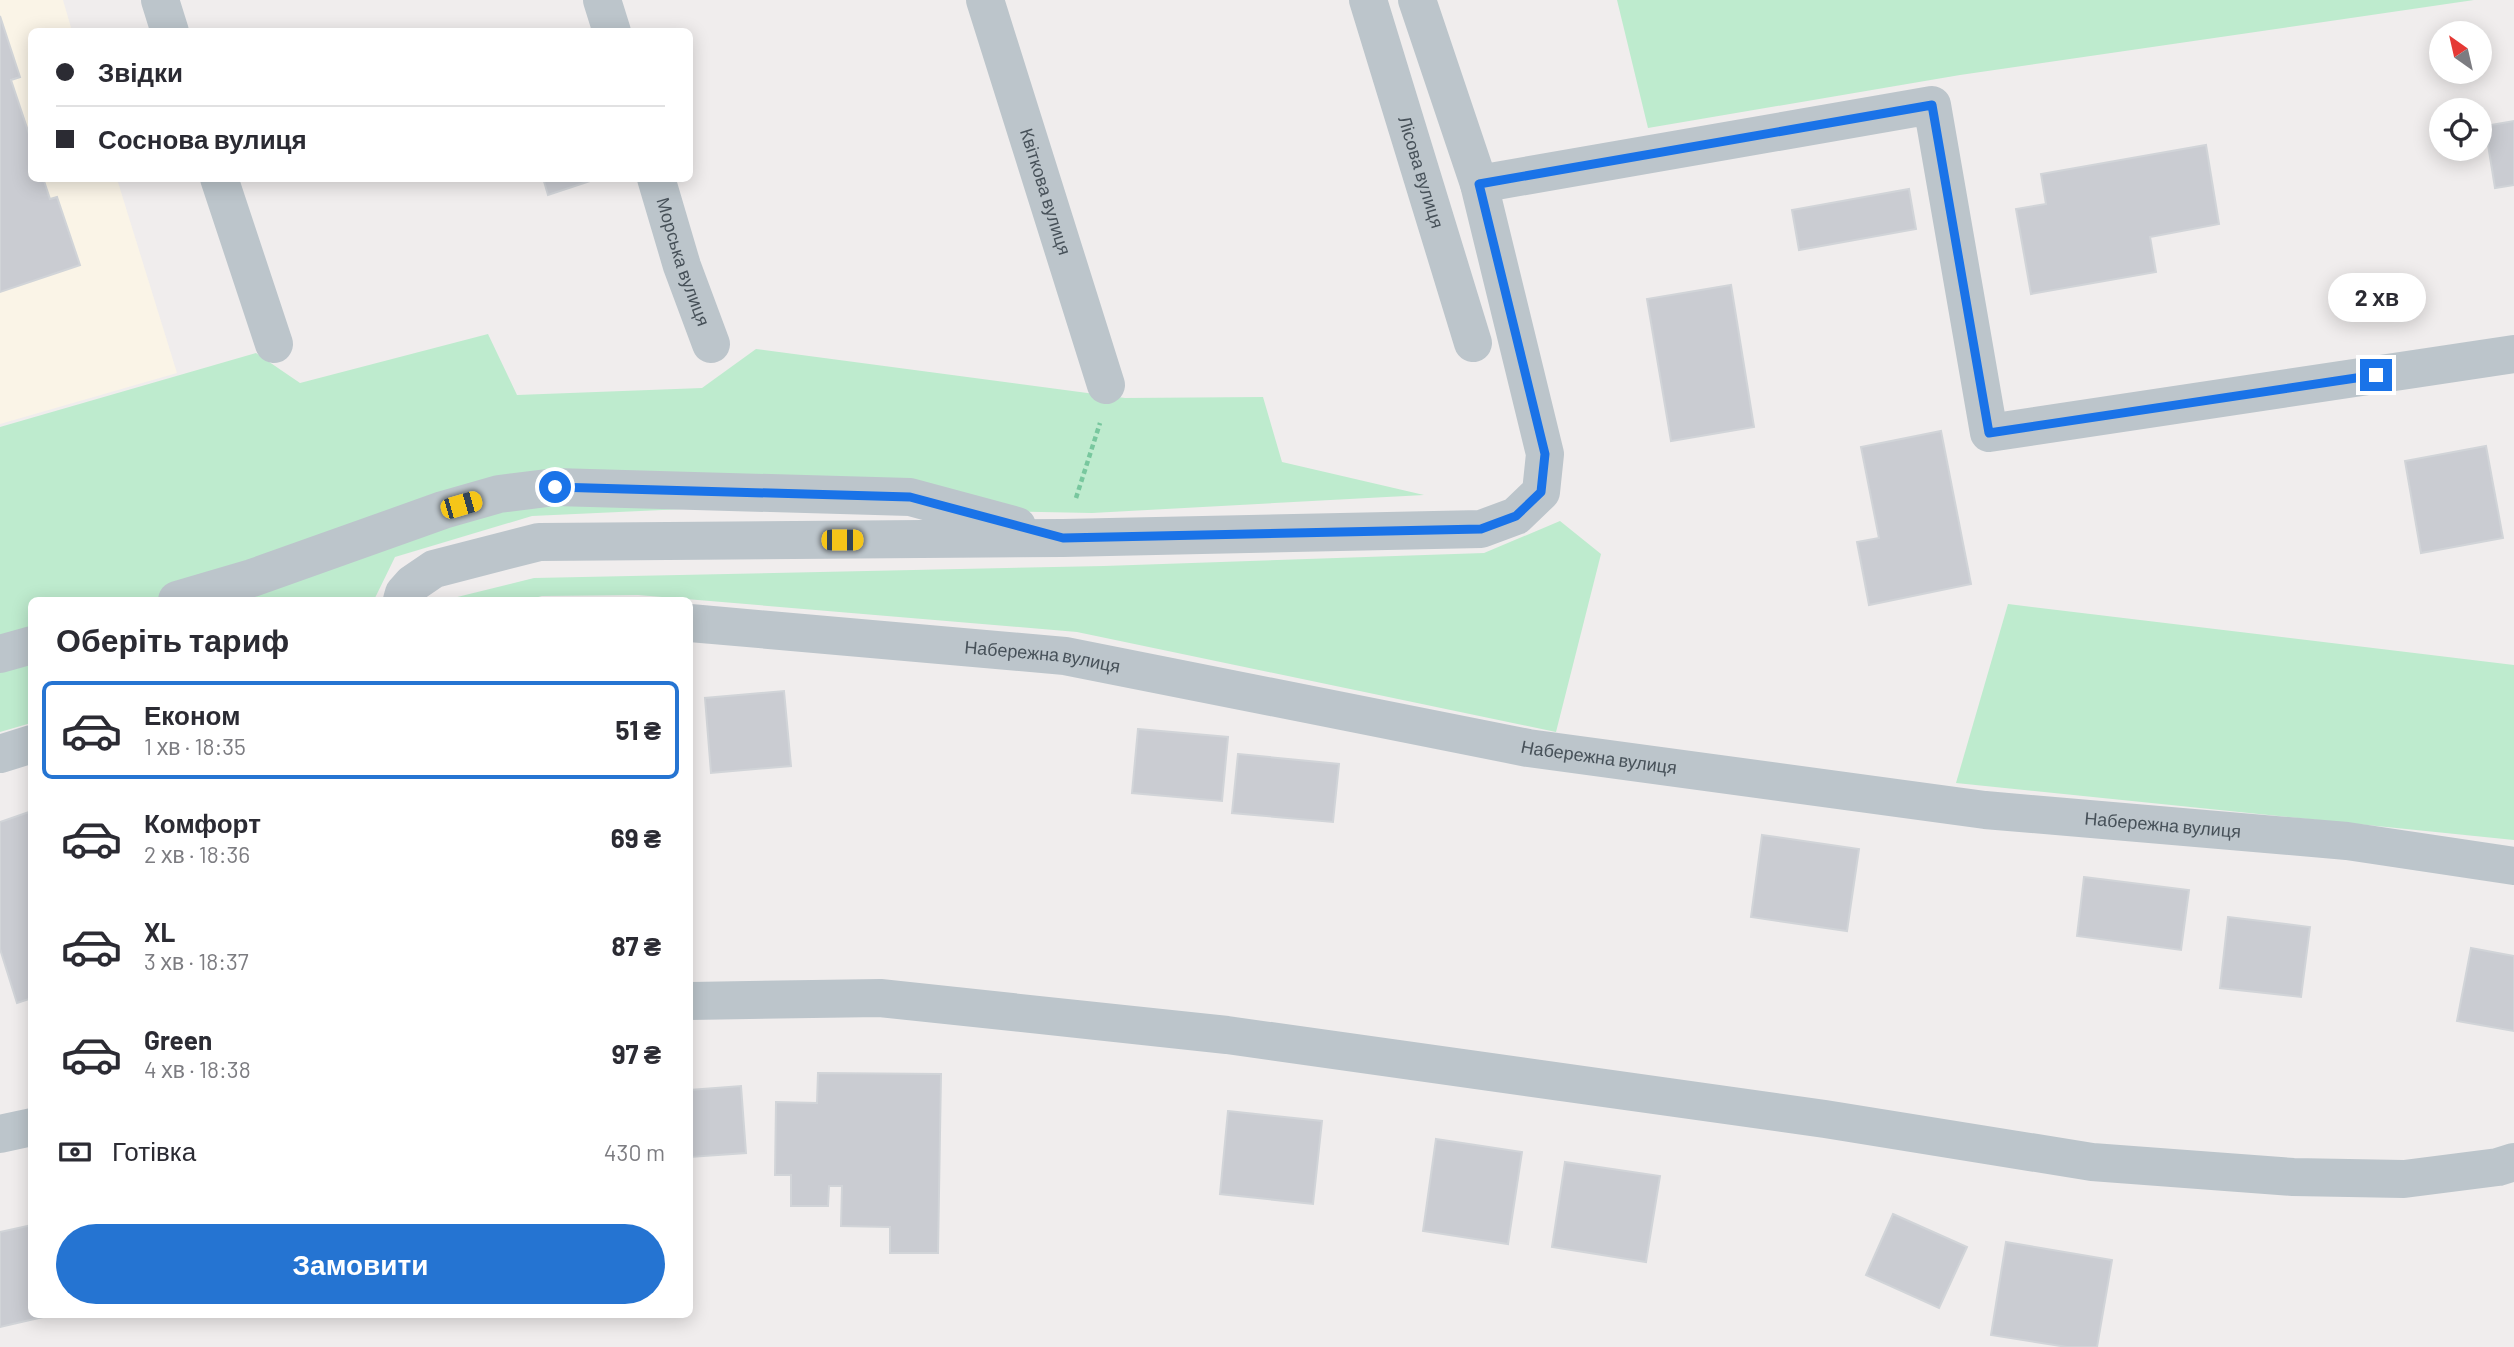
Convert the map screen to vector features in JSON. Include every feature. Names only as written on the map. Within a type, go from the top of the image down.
[{"type":"street","points":[[160,0],[169,28]]},
{"type":"street","points":[[603,0],[611,28]]},
{"type":"street","name":"Квіткова вулиця","points":[[985,0],[1106,385]]},
{"type":"street","name":"Лісова вулиця","points":[[1368,0],[1473,343]]},
{"type":"street","points":[[403,597],[412,584],[434,569],[539,542],[1063,538],[1481,529],[1516,516],[1541,492],[1545,454],[1479,184],[1418,0]]},
{"type":"street","points":[[1479,184],[1932,105],[1989,433],[2514,354]]},
{"type":"street","points":[[220,182],[274,344]]},
{"type":"street","name":"Морська вулиця","points":[[657,182],[682,266],[711,344]]},
{"type":"street","points":[[187,597],[252,578],[443,510],[499,495],[555,487],[910,497],[1063,538]]},
{"type":"street","name":"Набережна вулиця","points":[[693,624],[1065,656],[1528,748],[1985,810],[2347,841],[2514,866]]},
{"type":"street","points":[[0,654],[28,646]]},
{"type":"street","points":[[0,754],[28,745]]},
{"type":"street","points":[[693,1001],[880,998],[1227,1035],[1825,1119],[2092,1162],[2293,1177],[2404,1179],[2498,1167],[2514,1162]]},
{"type":"street","points":[[0,1134],[28,1128]]},
{"type":"path","points":[[1063,538],[1105,405],[1106,385]]},
{"type":"shaded area","points":[[0,0],[63,0],[71,28],[28,28],[28,182],[118,182],[177,373],[0,424]]},
{"type":"green space","points":[[1617,0],[2474,0],[1960,75],[1648,128]]},
{"type":"green space","points":[[488,334],[517,395],[702,388],[756,349],[1125,398],[1263,397],[1282,462],[1424,495],[1092,513],[749,506],[532,516],[395,557],[375,597],[28,597],[28,724],[0,732],[0,427],[256,353],[300,383]]},
{"type":"green space","points":[[1560,521],[1601,554],[1556,732],[1077,632],[693,600],[693,597],[457,597],[534,578],[1104,566],[1484,553]]},
{"type":"green space","points":[[2008,604],[2514,665],[2514,840],[1956,783]]},
{"type":"building","points":[[0,16],[20,77],[11,80],[28,131],[28,182],[44,182],[50,199],[57,197],[80,265],[0,292]]},
{"type":"building","points":[[2514,121],[2514,185],[2495,188],[2491,161],[2492,125]]},
{"type":"building","points":[[2206,145],[2219,224],[2150,237],[2156,272],[2031,294],[2016,209],[2046,204],[2041,174]]},
{"type":"building","points":[[544,182],[587,182],[548,195]]},
{"type":"building","points":[[1909,189],[1916,229],[1799,250],[1792,210]]},
{"type":"building","points":[[1731,285],[1754,427],[1671,441],[1647,299]]},
{"type":"building","points":[[1941,431],[1971,584],[1869,605],[1857,542],[1879,538],[1861,447]]},
{"type":"building","points":[[2486,446],[2503,538],[2421,553],[2405,461]]},
{"type":"building","points":[[784,691],[791,766],[711,773],[705,698]]},
{"type":"building","points":[[1138,729],[1228,737],[1222,801],[1132,793]]},
{"type":"building","points":[[1238,754],[1339,764],[1333,822],[1232,813]]},
{"type":"building","points":[[28,812],[28,999],[17,1003],[0,949],[0,822]]},
{"type":"building","points":[[1762,835],[1859,849],[1847,931],[1751,917]]},
{"type":"building","points":[[2084,877],[2189,890],[2181,950],[2077,936]]},
{"type":"building","points":[[2228,917],[2310,927],[2301,997],[2220,988]]},
{"type":"building","points":[[2471,948],[2514,956],[2514,1031],[2457,1021]]},
{"type":"building","points":[[818,1073],[941,1074],[938,1253],[890,1253],[890,1227],[841,1226],[842,1186],[829,1186],[828,1206],[791,1206],[791,1175],[775,1175],[776,1102],[817,1103]]},
{"type":"building","points":[[741,1086],[746,1153],[693,1157],[693,1090]]},
{"type":"building","points":[[1228,1111],[1322,1121],[1313,1204],[1220,1194]]},
{"type":"building","points":[[1436,1139],[1522,1152],[1508,1244],[1423,1231]]},
{"type":"building","points":[[1565,1162],[1660,1176],[1646,1262],[1552,1247]]},
{"type":"building","points":[[1893,1214],[1967,1247],[1939,1308],[1866,1275]]},
{"type":"building","points":[[28,1226],[28,1318],[39,1318],[0,1327],[0,1232]]},
{"type":"building","points":[[2006,1242],[2112,1260],[2097,1347],[2067,1347],[1991,1335]]},
{"type":"route","points":[[555,487],[910,497],[1063,538],[1481,529],[1516,516],[1541,492],[1545,454],[1479,184],[1932,105],[1989,433],[2376,375]]}]
